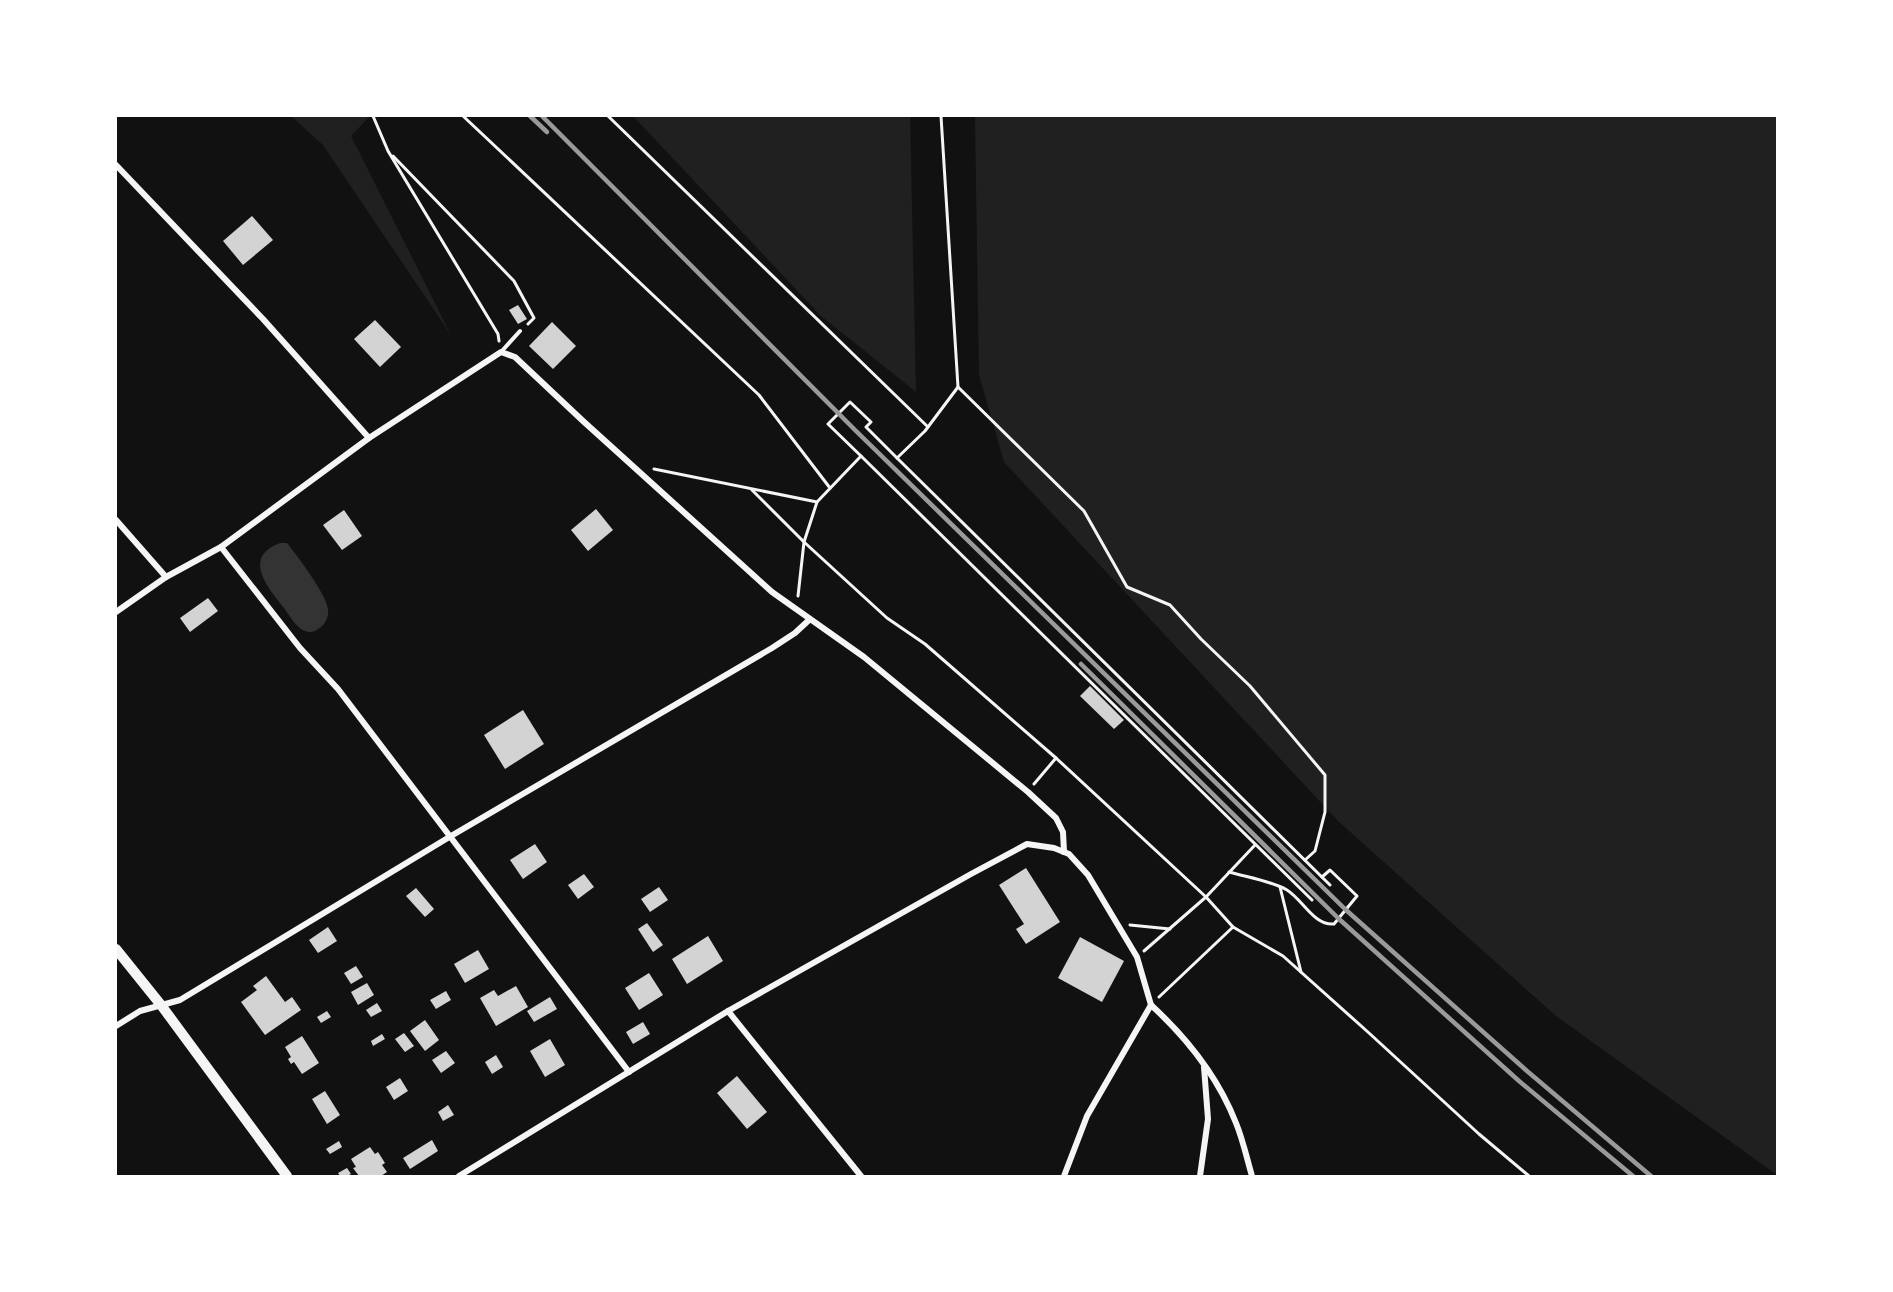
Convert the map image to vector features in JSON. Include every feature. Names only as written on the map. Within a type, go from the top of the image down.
[{"type":"main road","points":[[116,949],[161,1005],[287,1176]]},
{"type":"street","points":[[116,165],[262,319],[369,438]]},
{"type":"street","points":[[116,612],[166,577],[221,547],[369,438],[501,352],[515,357],[772,592],[864,657],[1028,792],[1056,818],[1063,832],[1064,852]]},
{"type":"street","points":[[116,520],[166,577]]},
{"type":"street","points":[[221,547],[300,648],[338,689],[629,1072]]},
{"type":"street","points":[[116,1026],[140,1011],[180,1000],[451,836],[772,648],[795,633],[809,620]]},
{"type":"street","points":[[459,1176],[728,1011],[970,874],[1028,844],[1054,848],[1069,854],[1088,875],[1137,957],[1151,1005],[1170,1022],[1220,1087],[1237,1125],[1252,1176]]},
{"type":"street","points":[[1064,1176],[1088,1116],[1151,1005]]},
{"type":"street","points":[[728,1011],[861,1176]]},
{"type":"street","points":[[1200,1176],[1208,1119],[1204,1064]]},
{"type":"lane","points":[[501,352],[520,331]]},
{"type":"path","points":[[373,116],[388,151],[498,334],[501,352]]},
{"type":"path","points":[[463,116],[759,395],[830,488]]},
{"type":"path","points":[[608,116],[928,427]]},
{"type":"path","points":[[897,458],[928,427],[958,387],[941,116]]},
{"type":"path","points":[[388,151],[514,281],[534,318],[520,331]]},
{"type":"path","points":[[958,387],[1084,511],[1127,587],[1170,605],[1201,639],[1250,686],[1325,775],[1325,812],[1315,851],[1305,860]]},
{"type":"path","points":[[1312,900],[828,424],[850,402],[871,422],[866,427],[1330,885]]},
{"type":"path","points":[[803,615],[798,598],[804,542],[817,502],[861,456]]},
{"type":"path","points":[[630,464],[817,502]]},
{"type":"path","points":[[752,490],[804,542],[887,618],[925,644],[1056,758],[1206,897],[1233,927],[1283,956],[1479,1134],[1529,1176]]},
{"type":"path","points":[[1028,792],[1056,758]]},
{"type":"path","points":[[1137,957],[1206,897],[1255,845]]},
{"type":"path","points":[[1229,873],[1280,887],[1288,891],[1319,921],[1327,925],[1334,924],[1357,896],[1330,870],[1322,877]]},
{"type":"path","points":[[1280,887],[1301,972]]},
{"type":"path","points":[[1117,924],[1170,929]]},
{"type":"path","points":[[1151,1005],[1233,927]]},
{"type":"shaded area","points":[[291,116],[370,116],[351,136],[451,335],[323,145]]},
{"type":"shaded area","points":[[633,116],[910,116],[916,392],[821,316]]},
{"type":"shaded area","points":[[975,116],[1777,116],[1777,1175],[1556,1016],[1339,822],[1004,462],[979,375]]},
{"type":"shaded area","points":[[280,543],[287,543],[292,549],[311,575],[326,602],[327,619],[314,631],[305,631],[296,625],[261,573],[262,556]]},
{"type":"building","points":[[252,216],[273,240],[243,265],[223,241]]},
{"type":"building","points":[[518,305],[527,319],[518,324],[509,310]]},
{"type":"building","points":[[375,320],[401,347],[380,367],[354,339]]},
{"type":"building","points":[[552,322],[576,346],[553,369],[529,346]]},
{"type":"building","points":[[596,509],[613,530],[588,551],[571,530]]},
{"type":"building","points":[[344,510],[362,536],[342,550],[323,525]]},
{"type":"building","points":[[208,598],[218,611],[190,632],[180,618]]},
{"type":"building","points":[[1090,686],[1124,720],[1114,729],[1080,696]]},
{"type":"building","points":[[523,710],[544,744],[505,769],[484,735]]},
{"type":"building","points":[[535,844],[547,862],[523,879],[510,860]]},
{"type":"building","points":[[1026,868],[1060,922],[1026,944],[1016,929],[1024,924],[999,885]]},
{"type":"building","points":[[584,874],[594,887],[578,899],[568,885]]},
{"type":"building","points":[[659,887],[668,900],[650,912],[641,899]]},
{"type":"building","points":[[416,888],[434,909],[425,917],[406,896]]},
{"type":"building","points":[[647,923],[663,945],[653,952],[638,929]]},
{"type":"building","points":[[328,927],[337,941],[318,953],[309,940]]},
{"type":"building","points":[[708,936],[723,961],[687,984],[672,959]]},
{"type":"building","points":[[1080,937],[1124,961],[1102,1002],[1058,978]]},
{"type":"building","points":[[478,950],[489,969],[465,983],[454,964]]},
{"type":"building","points":[[356,966],[363,977],[351,984],[344,973]]},
{"type":"building","points":[[649,973],[663,995],[639,1010],[625,988]]},
{"type":"building","points":[[266,976],[285,1002],[292,997],[301,1010],[265,1035],[241,1002],[257,990],[253,986]]},
{"type":"building","points":[[367,983],[374,995],[358,1005],[351,992]]},
{"type":"building","points":[[516,986],[528,1007],[496,1026],[480,998],[494,990],[498,996]]},
{"type":"building","points":[[446,991],[451,1000],[436,1009],[430,1000]]},
{"type":"building","points":[[550,997],[557,1009],[534,1022],[527,1011]]},
{"type":"building","points":[[377,1003],[382,1011],[371,1017],[366,1010]]},
{"type":"building","points":[[327,1011],[331,1017],[321,1023],[317,1017]]},
{"type":"building","points":[[425,1020],[439,1040],[425,1051],[410,1031]]},
{"type":"building","points":[[643,1022],[650,1034],[633,1044],[626,1032]]},
{"type":"building","points":[[404,1033],[414,1046],[405,1052],[395,1039]]},
{"type":"building","points":[[382,1034],[385,1039],[373,1046],[371,1041]]},
{"type":"building","points":[[302,1036],[319,1063],[302,1074],[294,1062],[291,1064],[288,1059],[291,1057],[285,1047]]},
{"type":"building","points":[[550,1039],[565,1065],[545,1077],[530,1051]]},
{"type":"building","points":[[446,1051],[455,1063],[441,1073],[432,1060]]},
{"type":"building","points":[[496,1055],[503,1067],[492,1074],[485,1062]]},
{"type":"building","points":[[737,1076],[767,1112],[747,1129],[717,1093]]},
{"type":"building","points":[[400,1078],[408,1091],[394,1100],[386,1087]]},
{"type":"building","points":[[325,1091],[340,1115],[327,1124],[312,1099]]},
{"type":"building","points":[[448,1105],[454,1115],[443,1121],[438,1112]]},
{"type":"building","points":[[432,1140],[438,1151],[410,1169],[403,1158]]},
{"type":"building","points":[[339,1141],[342,1147],[330,1154],[326,1149]]},
{"type":"building","points":[[370,1147],[375,1154],[378,1152],[385,1163],[382,1165],[387,1172],[381,1176],[359,1176],[353,1168],[356,1167],[351,1159]]},
{"type":"building","points":[[347,1168],[351,1174],[340,1176],[338,1173]]},
{"type":"railway","points":[[530,116],[547,132]]},
{"type":"railway","points":[[542,116],[855,430],[1346,910],[1527,1071],[1651,1176]]},
{"type":"railway","points":[[1081,664],[1339,919],[1519,1081],[1633,1176]]}]
